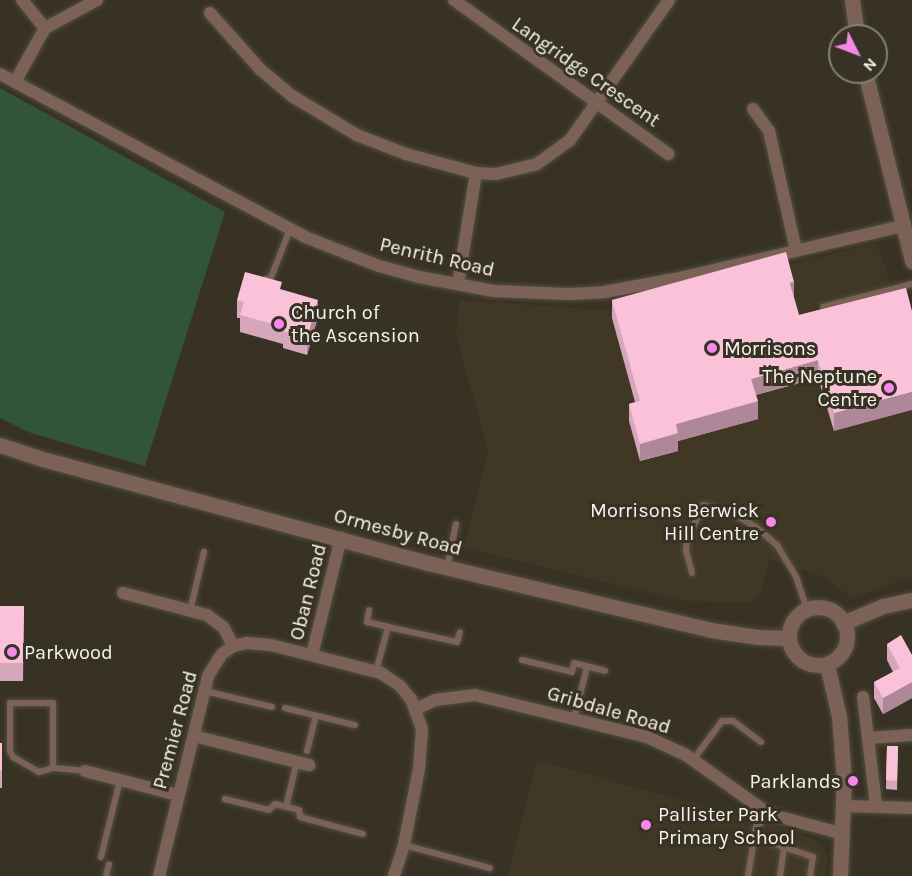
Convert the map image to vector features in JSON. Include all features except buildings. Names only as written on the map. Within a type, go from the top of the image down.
[{"type":"street","points":[[22,0],[45,28]]},
{"type":"street","points":[[15,82],[45,28],[97,0]]},
{"type":"street","name":"Langridge Crescent","points":[[454,0],[668,154]]},
{"type":"street","points":[[210,13],[260,69],[292,96],[321,115],[357,135],[406,154],[476,173],[496,174],[537,165],[570,140],[669,0]]},
{"type":"street","points":[[852,0],[855,24]]},
{"type":"street","name":"Penrith Road","points":[[0,74],[290,229],[379,266],[458,284],[535,293],[604,292],[675,279],[903,226]]},
{"type":"street","points":[[868,84],[912,261]]},
{"type":"street","points":[[753,110],[769,132],[796,250]]},
{"type":"street","points":[[458,284],[476,173]]},
{"type":"street","name":"Ormesby Road","points":[[0,445],[50,461],[447,567],[711,630],[758,637],[789,638]]},
{"type":"street","name":"Oban Road","points":[[312,655],[341,538]]},
{"type":"street","points":[[123,593],[190,611],[217,621],[233,646],[258,644],[312,655],[376,671],[400,686],[416,709],[422,739],[419,769],[404,845],[394,876]]},
{"type":"street","points":[[843,623],[883,606],[912,600]]},
{"type":"street","points":[[807,609],[828,609],[843,623],[846,635],[845,645],[827,665],[805,662],[795,654],[789,638],[791,625],[799,614],[807,609]]},
{"type":"street","name":"Premier Road","points":[[159,876],[213,665],[233,646]]},
{"type":"street","points":[[827,665],[838,716],[844,806],[840,876]]},
{"type":"street","name":"Gribdale Road","points":[[416,709],[435,700],[475,695],[646,737],[668,744],[769,814],[843,834]]},
{"type":"street","points":[[863,697],[876,805]]},
{"type":"street","points":[[868,738],[912,735]]},
{"type":"street","points":[[194,736],[303,763]]},
{"type":"street","points":[[85,771],[178,795]]},
{"type":"street","points":[[844,806],[876,805],[912,808]]},
{"type":"lane","points":[[260,277],[270,280],[290,229]]},
{"type":"lane","points":[[823,307],[912,284]]},
{"type":"lane","points":[[692,573],[687,540],[703,505],[734,514],[756,527],[777,545],[796,577],[807,609]]},
{"type":"lane","points":[[447,567],[456,524]]},
{"type":"lane","points":[[190,611],[204,552]]},
{"type":"lane","points":[[369,610],[367,622],[457,642],[460,632]]},
{"type":"lane","points":[[376,671],[388,627]]},
{"type":"lane","points":[[522,660],[572,672],[574,663],[605,671]]},
{"type":"lane","points":[[574,719],[587,667]]},
{"type":"lane","points":[[205,691],[272,707]]},
{"type":"lane","points":[[53,768],[53,703],[10,703],[10,751],[13,757],[39,772],[53,768],[85,771]]},
{"type":"lane","points":[[285,708],[355,725]]},
{"type":"lane","points":[[307,751],[316,716]]},
{"type":"lane","points":[[693,760],[722,722],[733,721],[761,742]]},
{"type":"lane","points":[[286,807],[303,763]]},
{"type":"lane","points":[[101,856],[120,780]]},
{"type":"lane","points":[[225,799],[269,810],[275,804],[299,810],[300,817],[363,834]]},
{"type":"lane","points":[[748,876],[756,827],[769,814]]},
{"type":"lane","points":[[754,837],[813,857],[810,876]]},
{"type":"lane","points":[[404,845],[490,868]]},
{"type":"lane","points":[[780,876],[783,847]]},
{"type":"lane","points":[[106,876],[109,864]]},
{"type":"shaded area","points":[[877,243],[912,350],[912,576],[853,598],[823,577],[770,559],[760,593],[754,602],[685,601],[464,548],[488,450],[456,335],[460,300],[604,310]]},
{"type":"shaded area","name":"Pallister Park Primary School","points":[[537,760],[680,800],[742,813],[818,841],[828,856],[825,876],[507,876]]},
{"type":"green space","points":[[0,88],[225,212],[145,466],[31,433],[0,418]]},
{"type":"place","name":"Church of the Ascension","points":[[279,324]]},
{"type":"place","name":"Morrisons","points":[[712,348]]},
{"type":"place","name":"The Neptune Centre","points":[[889,388]]},
{"type":"place","name":"Morrisons Berwick Hill Centre","points":[[771,522]]},
{"type":"place","name":"Parkwood","points":[[12,652]]},
{"type":"place","name":"Parklands","points":[[853,781]]},
{"type":"place","name":"Pallister Park Primary School","points":[[646,825]]}]
